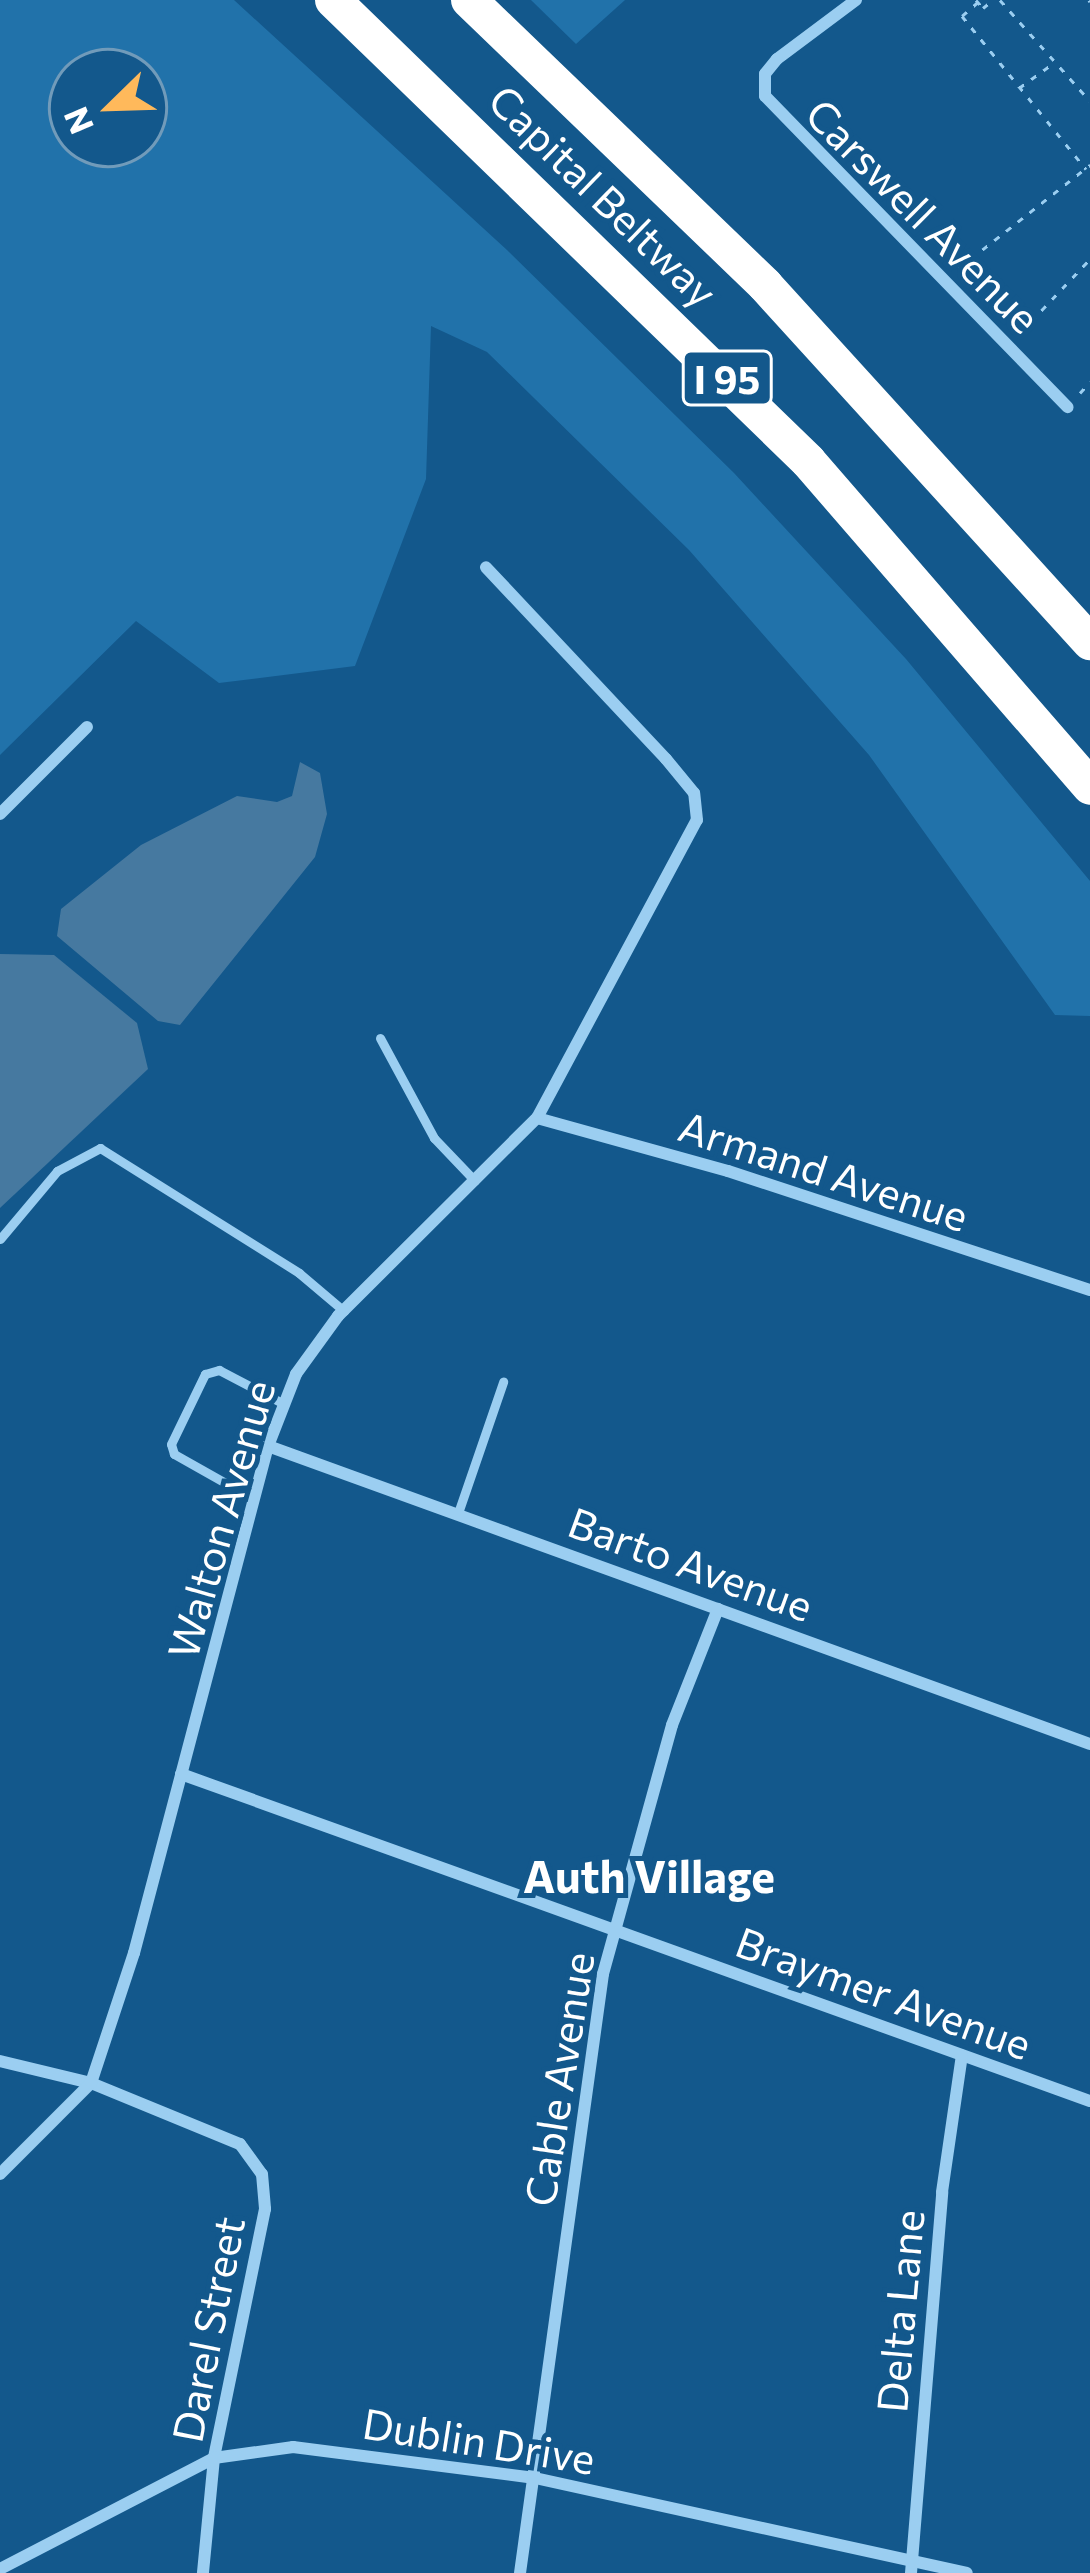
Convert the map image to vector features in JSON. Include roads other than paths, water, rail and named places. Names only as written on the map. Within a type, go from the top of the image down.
[{"type":"highway","name":"Capital Beltway","points":[[333,0],[808,461],[1090,787]]},
{"type":"highway","name":"Capital Beltway","points":[[469,0],[765,285],[1090,642]]},
{"type":"street","name":"Carswell Avenue","points":[[856,0],[776,59],[763,85],[775,111],[1067,407]]},
{"type":"street","name":"Walton Avenue","points":[[0,2174],[91,2083],[182,1774],[268,1446],[296,1374],[344,1311],[537,1118],[692,838],[694,793],[486,567]]},
{"type":"street","points":[[0,814],[87,727]]},
{"type":"street","name":"Armand Avenue","points":[[537,1118],[728,1171],[1090,1290]]},
{"type":"street","name":"Barto Avenue","points":[[268,1446],[1090,1744]]},
{"type":"street","name":"Cable Avenue","points":[[520,2573],[593,2041],[616,1930],[672,1725],[718,1609]]},
{"type":"street","name":"Braymer Avenue","points":[[182,1774],[1090,2101]]},
{"type":"street","name":"Delta Lane","points":[[912,2568],[941,2192],[962,2055]]},
{"type":"street","name":"Darel Street","points":[[0,2061],[91,2083],[240,2144],[262,2174],[265,2209],[214,2458],[202,2573]]},
{"type":"street","name":"Dublin Drive","points":[[0,2569],[214,2458],[293,2446],[535,2479],[912,2568],[967,2573]]},
{"type":"lane","points":[[380,1038],[421,1118],[475,1180]]},
{"type":"lane","points":[[0,1238],[57,1172],[100,1148],[299,1273],[344,1311]]},
{"type":"lane","points":[[254,1499],[174,1454],[171,1444],[198,1384],[219,1370],[284,1404]]},
{"type":"lane","points":[[458,1513],[503,1382]]},
{"type":"district","name":"Auth Village","points":[[649,1875]]}]
